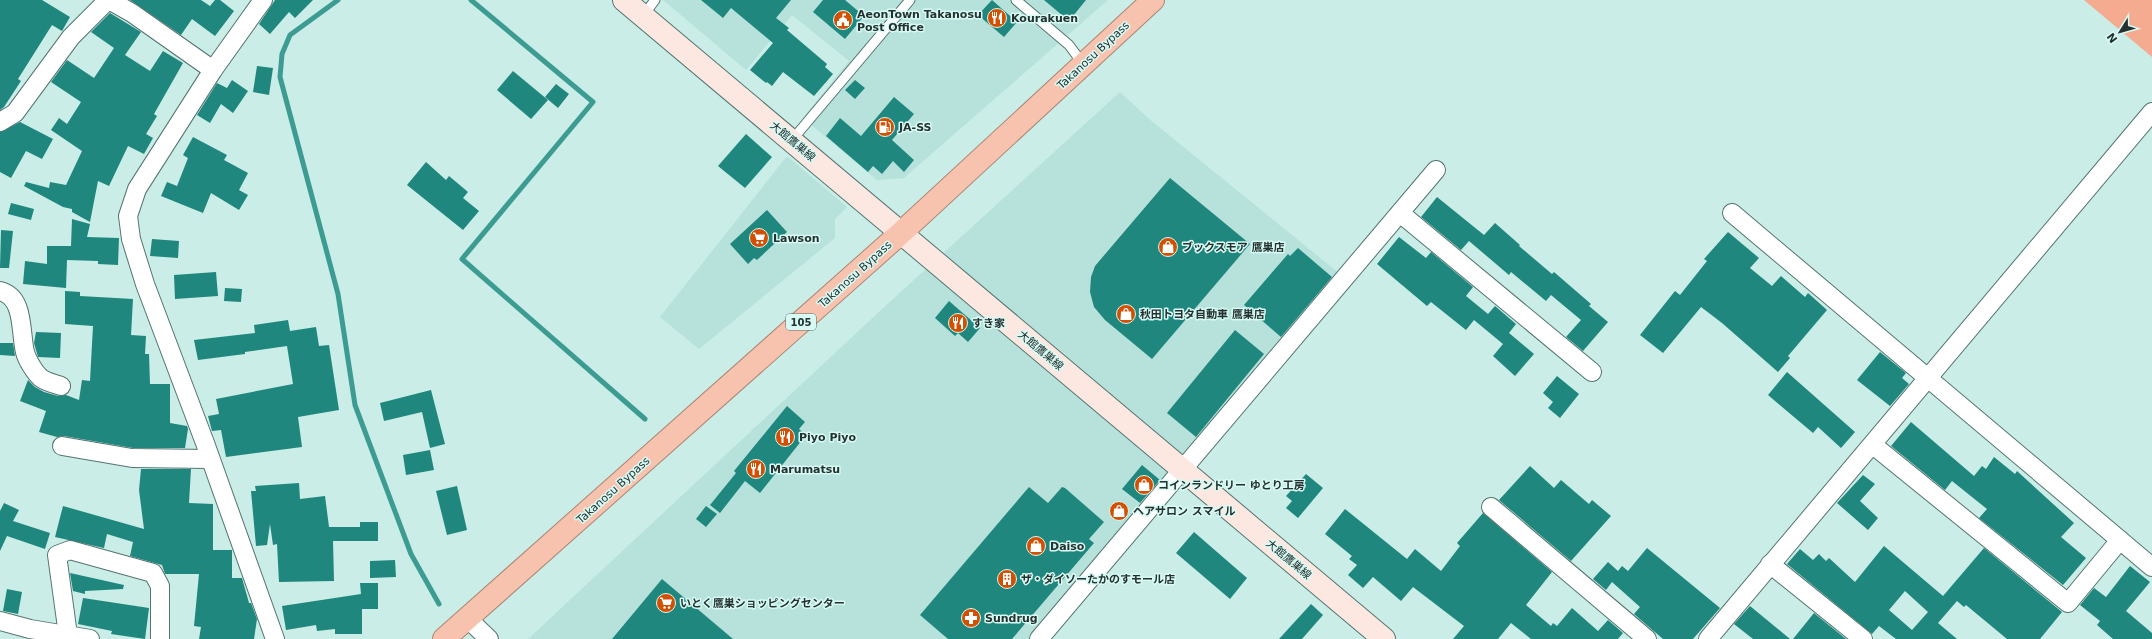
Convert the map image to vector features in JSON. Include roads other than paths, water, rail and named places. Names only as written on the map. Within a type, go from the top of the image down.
[{"type":"highway","name":"Takanosu Bypass","points":[[444,639],[902,232],[1153,0]]},
{"type":"main road","name":"大館鷹巣線","points":[[624,0],[649,8],[792,140],[1384,639]]},
{"type":"street","points":[[0,122],[15,113],[71,38],[109,0],[132,13],[213,70]]},
{"type":"street","points":[[263,0],[213,70],[137,189],[128,216],[131,239],[145,284],[275,639]]},
{"type":"street","points":[[1712,637],[1770,564],[1928,379],[2152,112]]},
{"type":"street","points":[[1039,639],[1436,170]]},
{"type":"street","points":[[1400,213],[1592,372]]},
{"type":"street","points":[[1732,213],[2152,567]]},
{"type":"street","points":[[0,291],[8,293],[15,300],[23,333],[25,353],[35,372],[42,379],[61,386]]},
{"type":"street","points":[[1872,445],[2068,603],[2120,540]]},
{"type":"street","points":[[62,446],[132,458],[210,459]]},
{"type":"street","points":[[1491,507],[1646,639]]},
{"type":"street","points":[[68,635],[57,555],[70,550],[153,573],[160,586],[160,639]]},
{"type":"street","points":[[1770,564],[1863,639]]},
{"type":"street","points":[[468,619],[489,639]]},
{"type":"street","points":[[0,621],[30,629],[90,639]]},
{"type":"lane","points":[[792,140],[910,0]]},
{"type":"lane","points":[[1016,0],[1069,45],[1083,64]]},
{"type":"waterway","points":[[338,0],[290,35],[282,54],[280,77],[338,294],[355,405],[411,554],[439,604]]},
{"type":"waterway","points":[[471,0],[593,102],[462,259],[645,419]]},
{"type":"place","name":"Kourakuen","points":[[997,18]]},
{"type":"place","name":"AeonTown Takanosu Post Office","points":[[843,20]]},
{"type":"place","name":"JA-SS","points":[[885,127]]},
{"type":"place","name":"Lawson","points":[[759,238]]},
{"type":"place","name":"ブックスモア 鷹巣店","points":[[1168,247]]},
{"type":"place","name":"秋田トヨタ自動車 鷹巣店","points":[[1126,314]]},
{"type":"place","name":"すき家","points":[[958,323]]},
{"type":"place","name":"Piyo Piyo","points":[[785,437]]},
{"type":"place","name":"Marumatsu","points":[[756,469]]},
{"type":"place","name":"コインランドリー ゆとり工房","points":[[1144,485]]},
{"type":"place","name":"ヘアサロン スマイル","points":[[1119,511]]},
{"type":"place","name":"Daiso","points":[[1036,546]]},
{"type":"place","name":"ザ・ダイソーたかのすモール店","points":[[1007,579]]},
{"type":"place","name":"いとく鷹巣ショッピングセンター","points":[[666,603]]},
{"type":"place","name":"Sundrug","points":[[971,618]]}]
